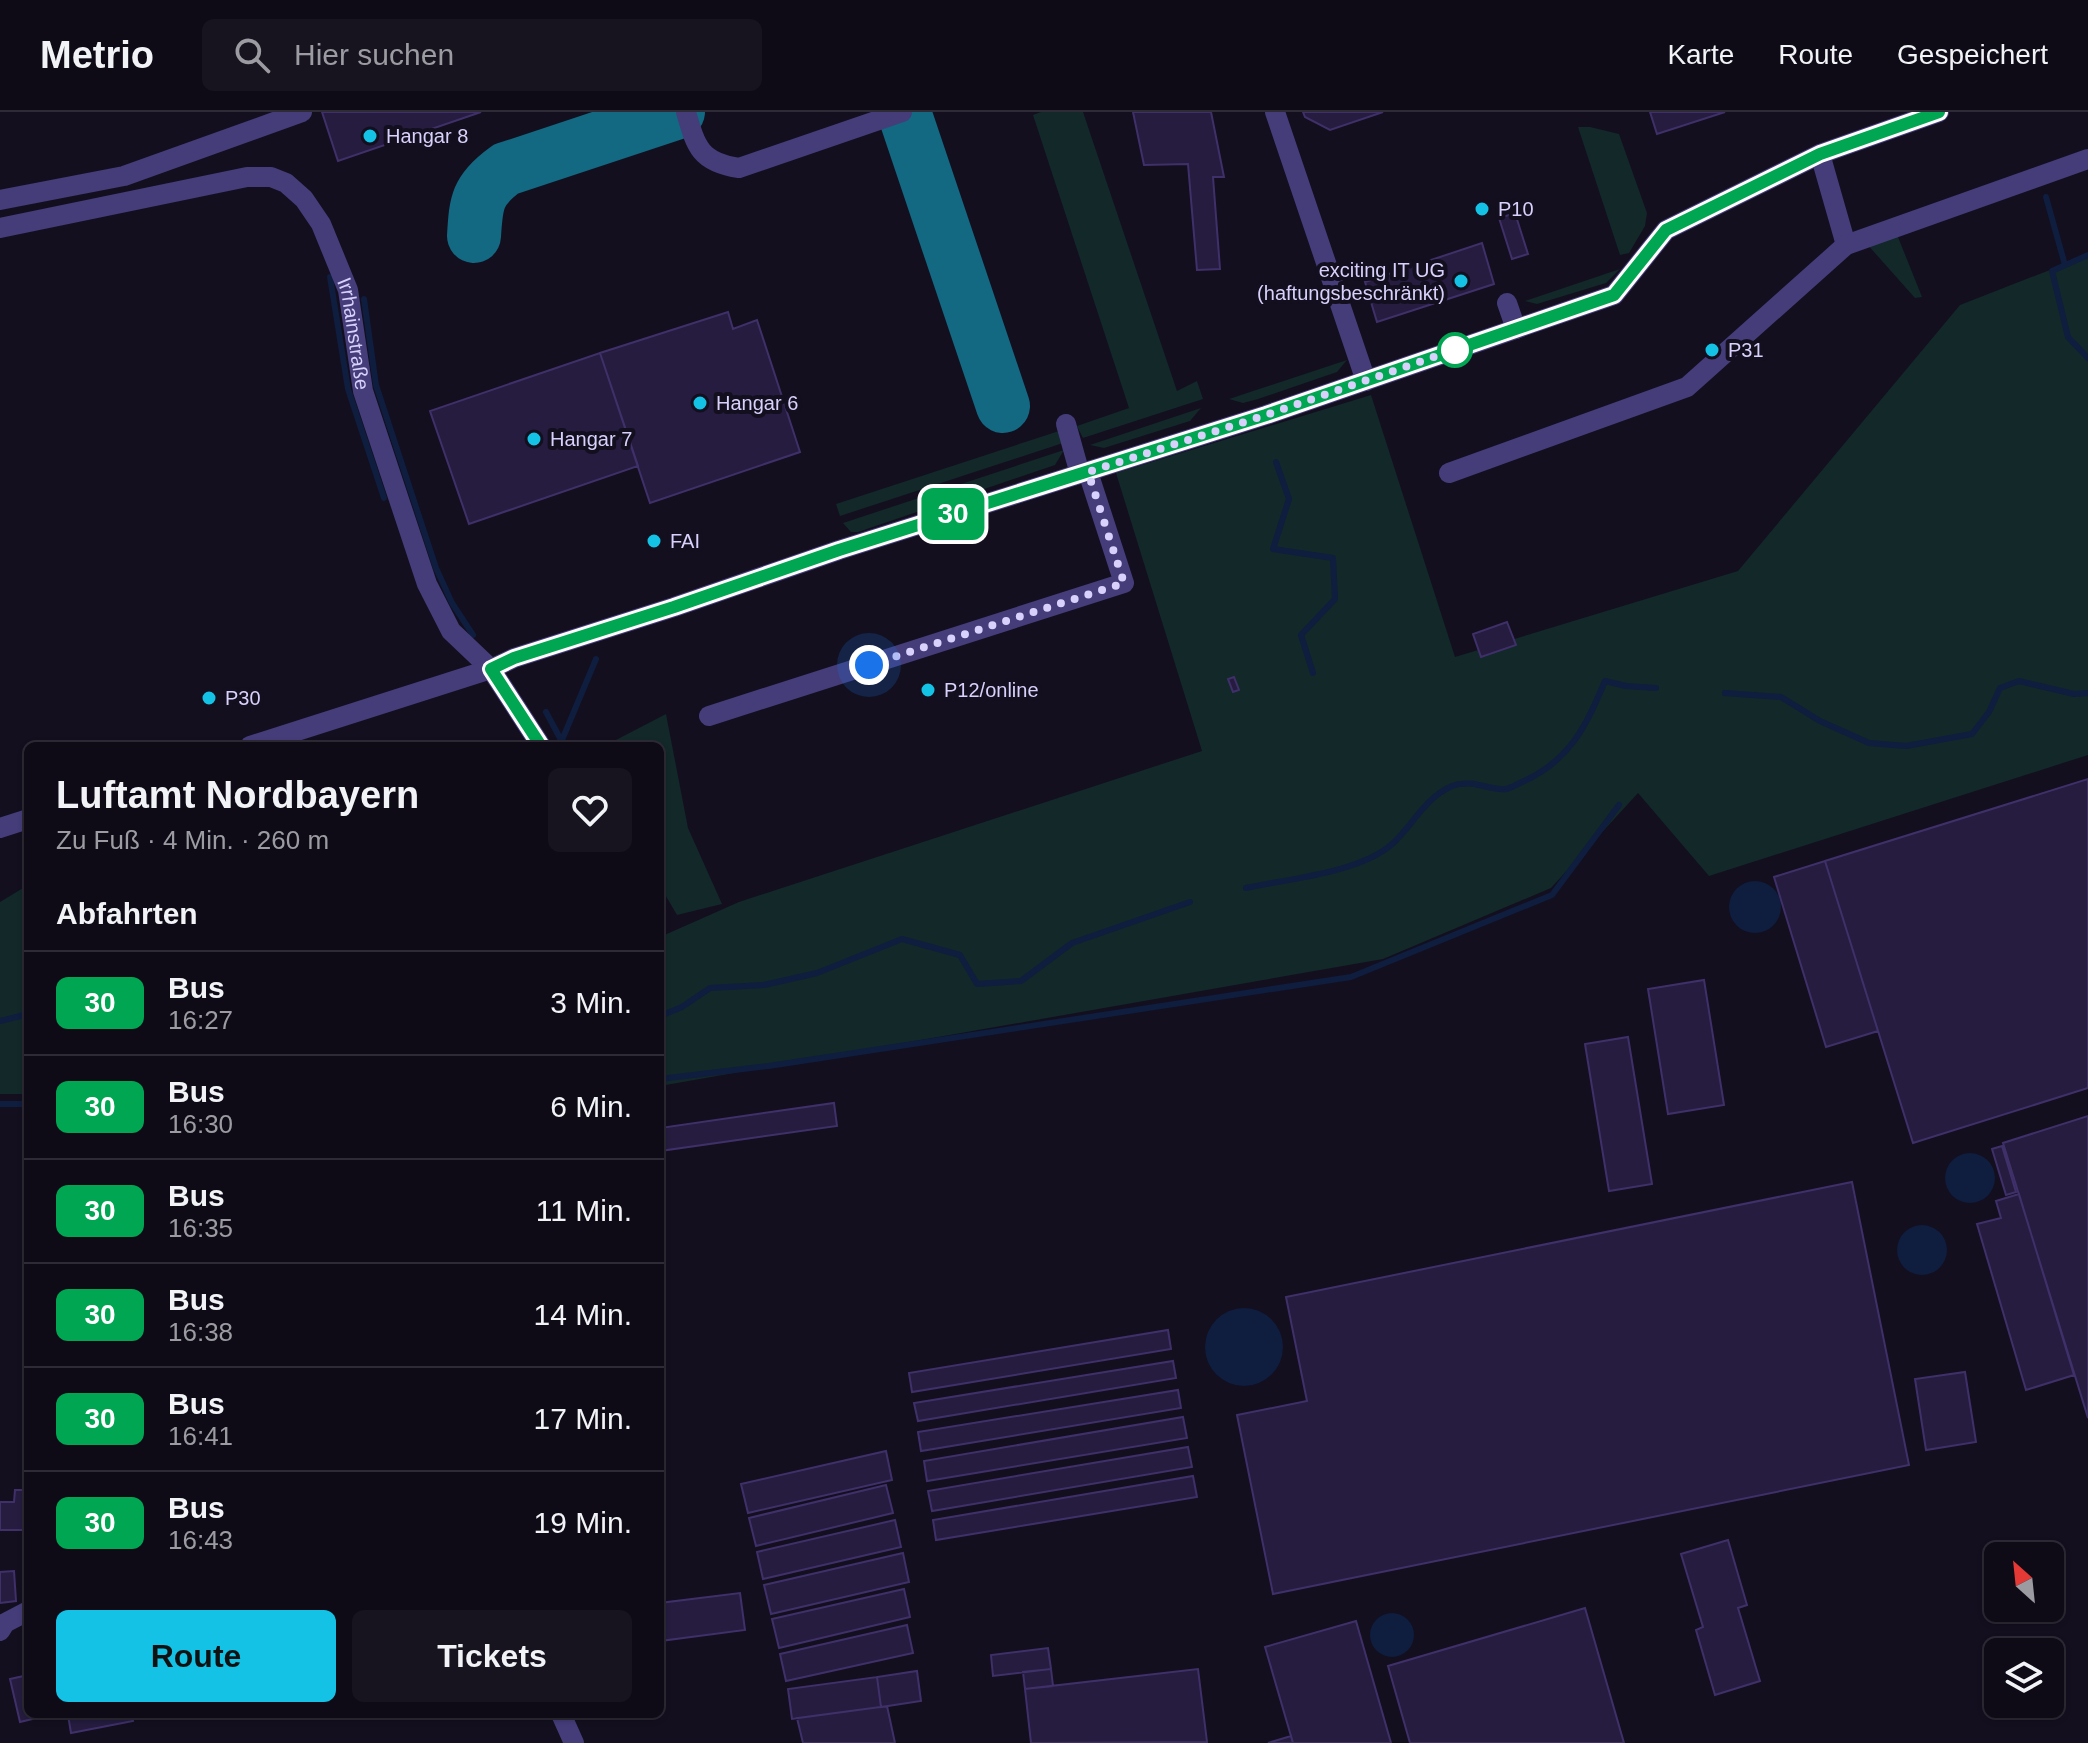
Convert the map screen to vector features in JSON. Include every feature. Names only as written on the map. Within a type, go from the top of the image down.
[{"type":"street","points":[[0,200],[124,176],[302,112]]},
{"type":"street","points":[[686,112],[694,138],[704,154],[718,165],[739,168],[902,112]]},
{"type":"street","points":[[1275,112],[1366,381]]},
{"type":"street","points":[[263,742],[491,669],[514,658],[839,550],[1366,381],[1614,295],[1666,230],[1820,154],[1939,112]]},
{"type":"street","points":[[1820,154],[1846,245]]},
{"type":"street","points":[[1449,473],[1687,387],[1846,245],[2088,159]]},
{"type":"street","name":"Irrhainstraße","points":[[0,228],[247,177],[271,177],[286,183],[304,199],[321,224],[348,290],[363,391],[427,584],[451,631],[491,669],[538,742]]},
{"type":"street","points":[[1507,303],[1516,329]]},
{"type":"street","points":[[709,716],[1124,583],[1066,424]]},
{"type":"street","points":[[0,828],[24,820]]},
{"type":"street","points":[[2,1625],[24,1613]]},
{"type":"street","points":[[563,1718],[574,1743]]},
{"type":"green space","points":[[1041,112],[1083,112],[1177,391],[1197,381],[1203,399],[1083,438],[1077,426],[1129,408],[1033,115]]},
{"type":"green space","points":[[1578,127],[1619,134],[1647,213],[1645,226],[1629,253],[1620,255]]},
{"type":"green space","points":[[1896,232],[1922,297],[1915,298],[1866,243]]},
{"type":"green space","points":[[2088,255],[2088,755],[1709,876],[1638,793],[1551,888],[1383,959],[664,1085],[664,935],[739,902],[1202,751],[1116,473],[1371,395],[1455,657],[1738,571],[1960,305]]},
{"type":"green space","points":[[1620,269],[1606,283],[1537,304],[1525,301]]},
{"type":"green space","points":[[1347,360],[1337,372],[1258,399],[1243,403],[1229,399]]},
{"type":"green space","points":[[1201,408],[1190,421],[1104,448],[1090,445]]},
{"type":"green space","points":[[1059,431],[1063,443],[840,516],[836,504]]},
{"type":"green space","points":[[1064,450],[1055,465],[858,532],[851,532],[843,523]]},
{"type":"green space","points":[[666,714],[688,828],[722,904],[677,915],[664,893],[664,742],[612,742]]},
{"type":"green space","points":[[24,887],[24,1094],[0,1094],[0,902]]},
{"type":"water","points":[[1755,881],[1774,888],[1781,907],[1774,926],[1755,933],[1736,926],[1729,907],[1736,888]]},
{"type":"water","points":[[1970,1153],[1988,1160],[1995,1178],[1988,1196],[1970,1203],[1952,1196],[1945,1178],[1952,1160]]},
{"type":"water","points":[[1922,1225],[1940,1232],[1947,1250],[1940,1268],[1922,1275],[1904,1268],[1897,1250],[1904,1232]]},
{"type":"water","points":[[1244,1308],[1259,1311],[1271,1320],[1280,1332],[1283,1347],[1280,1362],[1271,1374],[1259,1383],[1244,1386],[1229,1383],[1217,1374],[1208,1362],[1205,1347],[1208,1332],[1217,1320],[1229,1311]]},
{"type":"water","points":[[1392,1613],[1408,1619],[1414,1635],[1408,1651],[1392,1657],[1376,1651],[1370,1635],[1376,1619]]},
{"type":"building","name":"Hangar 8","points":[[322,112],[481,112],[338,161]]},
{"type":"building","points":[[1133,112],[1211,112],[1224,177],[1213,177],[1220,269],[1197,270],[1188,164],[1144,165]]},
{"type":"building","points":[[1303,112],[1383,112],[1330,130],[1305,117]]},
{"type":"building","points":[[1650,112],[1725,112],[1657,134]]},
{"type":"building","points":[[1515,213],[1528,254],[1512,259],[1499,218]]},
{"type":"building","points":[[1482,243],[1494,284],[1377,322],[1365,282]]},
{"type":"building","name":"Hangar 6","points":[[728,312],[733,329],[757,320],[800,452],[650,503],[600,353]]},
{"type":"building","name":"Hangar 7","points":[[600,353],[638,466],[469,524],[430,411]]},
{"type":"building","points":[[1507,622],[1516,645],[1481,657],[1473,634]]},
{"type":"building","points":[[1234,677],[1239,690],[1233,692],[1228,679]]},
{"type":"building","points":[[2088,779],[2088,1088],[1913,1143],[1825,861]]},
{"type":"building","points":[[1825,861],[1878,1031],[1826,1047],[1774,877]]},
{"type":"building","points":[[1704,980],[1724,1105],[1668,1114],[1648,989]]},
{"type":"building","points":[[1628,1037],[1652,1184],[1609,1191],[1585,1044]]},
{"type":"building","points":[[834,1103],[837,1126],[664,1150],[664,1127]]},
{"type":"building","points":[[2088,1116],[2088,1418],[2003,1143]]},
{"type":"building","points":[[2002,1146],[2016,1192],[2006,1195],[1992,1149]]},
{"type":"building","points":[[1852,1182],[1909,1465],[1273,1594],[1237,1415],[1307,1401],[1286,1297]]},
{"type":"building","points":[[2019,1194],[2074,1375],[2026,1390],[1977,1224],[2001,1218],[1996,1201]]},
{"type":"building","points":[[1168,1330],[1171,1349],[912,1392],[909,1373]]},
{"type":"building","points":[[1173,1361],[1176,1378],[918,1421],[914,1403]]},
{"type":"building","points":[[1965,1372],[1976,1442],[1926,1450],[1915,1379]]},
{"type":"building","points":[[1178,1390],[1181,1408],[921,1451],[918,1432]]},
{"type":"building","points":[[1183,1417],[1187,1438],[927,1481],[924,1461]]},
{"type":"building","points":[[1188,1447],[1192,1467],[932,1511],[928,1491]]},
{"type":"building","points":[[886,1451],[892,1480],[748,1513],[741,1484]]},
{"type":"building","points":[[1193,1476],[1197,1497],[936,1540],[933,1520]]},
{"type":"building","points":[[886,1485],[893,1513],[756,1546],[749,1518]]},
{"type":"building","points":[[15,1490],[24,1490],[24,1530],[0,1530],[0,1502],[14,1502]]},
{"type":"building","points":[[895,1520],[901,1547],[763,1579],[757,1552]]},
{"type":"building","points":[[1728,1540],[1747,1605],[1738,1608],[1760,1681],[1715,1695],[1696,1630],[1703,1627],[1681,1554]]},
{"type":"building","points":[[903,1553],[909,1582],[771,1614],[764,1585]]},
{"type":"building","points":[[14,1571],[16,1601],[0,1603],[0,1572]]},
{"type":"building","points":[[904,1589],[910,1617],[779,1648],[772,1619]]},
{"type":"building","points":[[740,1593],[745,1630],[664,1640],[664,1602]]},
{"type":"building","points":[[1585,1608],[1624,1743],[1410,1743],[1388,1666]]},
{"type":"building","points":[[1356,1621],[1391,1743],[1293,1743],[1265,1647]]},
{"type":"building","points":[[907,1625],[913,1653],[786,1681],[780,1654]]},
{"type":"building","points":[[1048,1648],[1051,1669],[993,1676],[991,1655]]},
{"type":"building","points":[[1051,1669],[1053,1686],[1025,1689],[1023,1672]]},
{"type":"building","points":[[1198,1669],[1207,1742],[1031,1743],[1025,1689]]},
{"type":"building","points":[[917,1671],[921,1701],[881,1707],[877,1677]]},
{"type":"building","points":[[24,1676],[24,1718],[37,1718],[20,1722],[10,1679]]},
{"type":"building","points":[[877,1677],[881,1707],[792,1719],[788,1689]]},
{"type":"building","points":[[887,1706],[895,1743],[803,1743],[797,1718]]},
{"type":"building","points":[[68,1718],[133,1718],[133,1721],[71,1733]]},
{"type":"building","points":[[1291,1736],[1293,1743],[1268,1743]]},
{"type":"waterway","points":[[2046,197],[2065,265]]},
{"type":"waterway","points":[[2088,255],[2052,271],[2068,337],[2088,358]]},
{"type":"waterway","points":[[330,277],[348,389],[384,498]]},
{"type":"waterway","points":[[364,299],[376,385],[436,568],[452,603],[473,635]]},
{"type":"waterway","points":[[1276,462],[1289,499],[1273,549],[1333,558],[1335,599],[1301,635],[1313,673]]},
{"type":"waterway","points":[[562,742],[596,659]]},
{"type":"waterway","points":[[1246,888],[1341,869],[1377,855],[1399,838],[1426,805],[1452,786],[1466,783],[1506,789],[1539,773],[1553,764],[1574,740],[1591,713],[1605,681],[1656,688]]},
{"type":"waterway","points":[[1725,693],[1781,697],[1820,721],[1869,743],[1906,746],[1972,734],[1989,712],[2000,688],[2019,681],[2074,694],[2088,693]]},
{"type":"waterway","points":[[546,712],[561,740]]},
{"type":"waterway","points":[[664,1079],[769,1066],[1351,977],[1552,895],[1619,805]]},
{"type":"waterway","points":[[664,1014],[682,1007],[710,988],[764,985],[817,973],[902,939],[960,955],[977,984],[1021,981],[1072,943],[1190,902]]},
{"type":"waterway","points":[[0,1021],[24,1015]]},
{"type":"waterway","points":[[0,1104],[24,1104]]},
{"type":"taxiway","points":[[474,236],[480,198],[489,184],[506,169],[678,112]]},
{"type":"taxiway","points":[[904,112],[1003,406]]},
{"type":"bus line","name":"30","points":[[538,742],[491,669],[514,658],[839,550],[1266,415],[1614,295],[1666,230],[1820,154],[1939,112]]},
{"type":"place","name":"Hangar 8","points":[[370,136]]},
{"type":"place","name":"P10","points":[[1482,209]]},
{"type":"place","name":"exciting IT UG (haftungsbeschränkt)","points":[[1461,281]]},
{"type":"place","name":"P31","points":[[1712,350]]},
{"type":"place","name":"Hangar 6","points":[[700,403]]},
{"type":"place","name":"Hangar 7","points":[[534,439]]},
{"type":"place","name":"FAI","points":[[654,541]]},
{"type":"place","name":"P12/online","points":[[928,690]]},
{"type":"place","name":"P30","points":[[209,698]]},
{"type":"route","points":[[869,665],[1124,583],[1088,472],[1460,348],[1455,350]]}]
